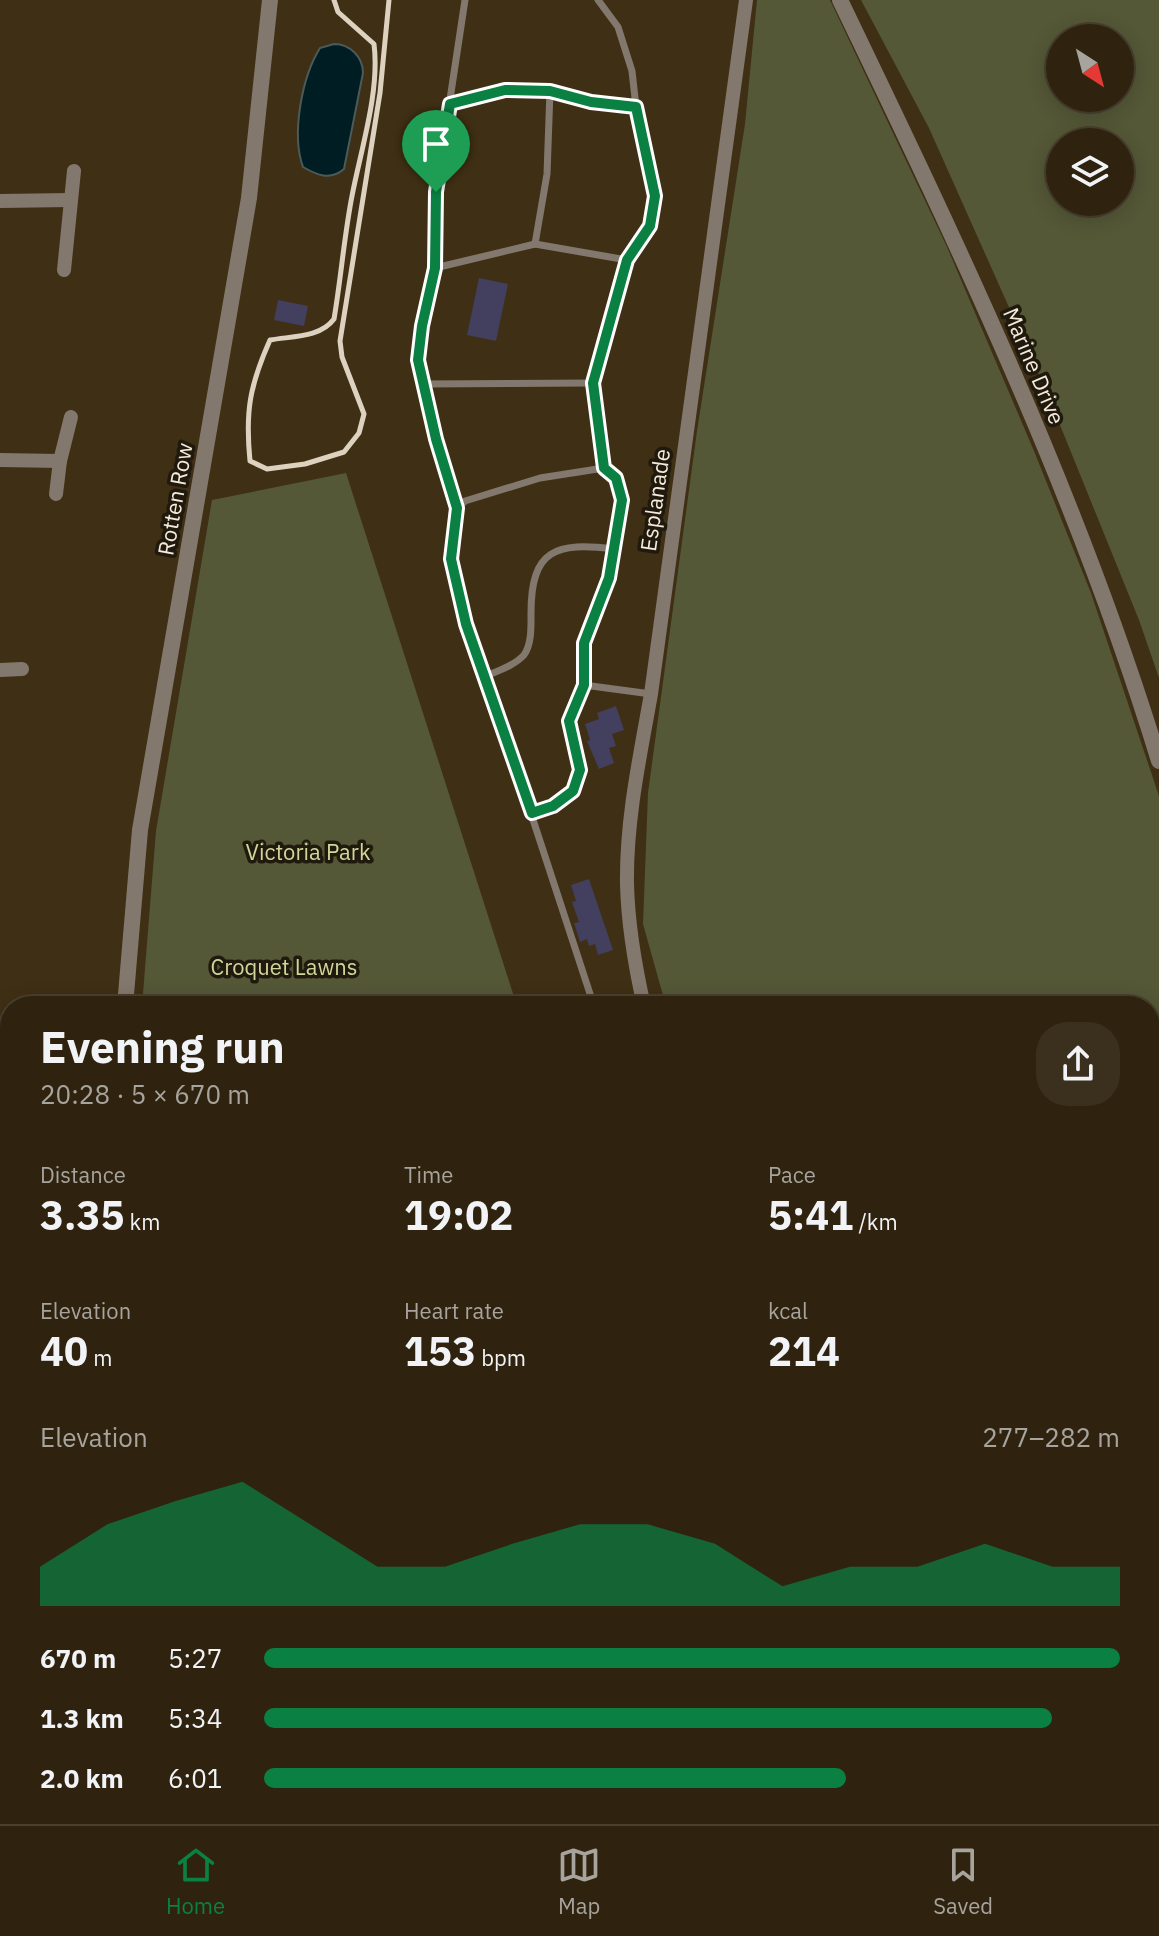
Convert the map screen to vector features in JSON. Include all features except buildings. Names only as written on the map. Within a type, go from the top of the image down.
[{"type":"street","name":"Rotten Row","points":[[126,996],[140,830],[249,198],[270,0]]},
{"type":"street","name":"Esplanade","points":[[642,996],[632,943],[627,883],[632,806],[651,694],[746,0]]},
{"type":"street","name":"Marine Drive","points":[[840,0],[1017,377],[1090,559],[1159,761]]},
{"type":"street","points":[[64,270],[74,171]]},
{"type":"street","points":[[0,201],[70,200]]},
{"type":"street","points":[[56,494],[71,417]]},
{"type":"street","points":[[0,460],[60,461]]},
{"type":"street","points":[[0,670],[22,669]]},
{"type":"lane","points":[[465,0],[436,192],[435,268],[418,360],[436,439],[457,508],[451,559],[466,624],[532,813],[591,996]]},
{"type":"lane","points":[[532,813],[553,806],[573,791],[580,770],[569,721],[584,685],[584,643],[609,578],[622,500],[616,478],[604,468],[593,383],[627,260],[650,226],[655,196],[636,107],[632,71],[618,27],[598,0]]},
{"type":"lane","points":[[450,104],[505,90],[550,91],[591,102],[636,107]]},
{"type":"lane","points":[[535,244],[547,174],[550,91]]},
{"type":"lane","points":[[435,268],[535,244],[627,260]]},
{"type":"lane","points":[[423,384],[593,383]]},
{"type":"lane","points":[[457,508],[465,501],[540,478],[604,468]]},
{"type":"lane","points":[[486,676],[507,667],[525,654],[531,632],[534,581],[537,567],[545,556],[578,547],[614,549]]},
{"type":"lane","points":[[584,685],[651,694]]},
{"type":"green space","points":[[757,0],[830,0],[947,247],[1034,451],[1091,593],[1159,796],[1159,996],[663,996],[643,924],[648,793],[697,431],[745,124]]},
{"type":"green space","points":[[861,0],[1159,0],[1159,678],[1139,620],[1045,388],[929,128]]},
{"type":"green space","name":"Victoria Park","points":[[346,473],[514,996],[143,996],[156,831],[212,500]]},
{"type":"water","points":[[334,44],[354,52],[361,62],[363,73],[344,169],[324,176],[303,167],[298,122],[314,60],[320,48]]},
{"type":"railway","points":[[334,0],[338,12],[374,44],[372,100],[349,211],[334,319],[313,333],[270,340],[254,385],[248,427],[250,461],[267,469],[305,464],[344,452],[359,433],[364,414],[342,357],[340,341],[380,93],[389,0]]},
{"type":"route","points":[[505,90],[550,91],[591,102],[636,107],[655,196],[650,226],[627,260],[593,383],[604,468],[616,478],[622,500],[609,578],[584,643],[584,685],[569,721],[580,770],[573,791],[553,806],[532,813],[466,624],[451,559],[457,508],[436,439],[418,360],[435,268],[436,192],[450,104],[505,90]]},
{"type":"park label","name":"Croquet Lawns","points":[[284,967]]}]
